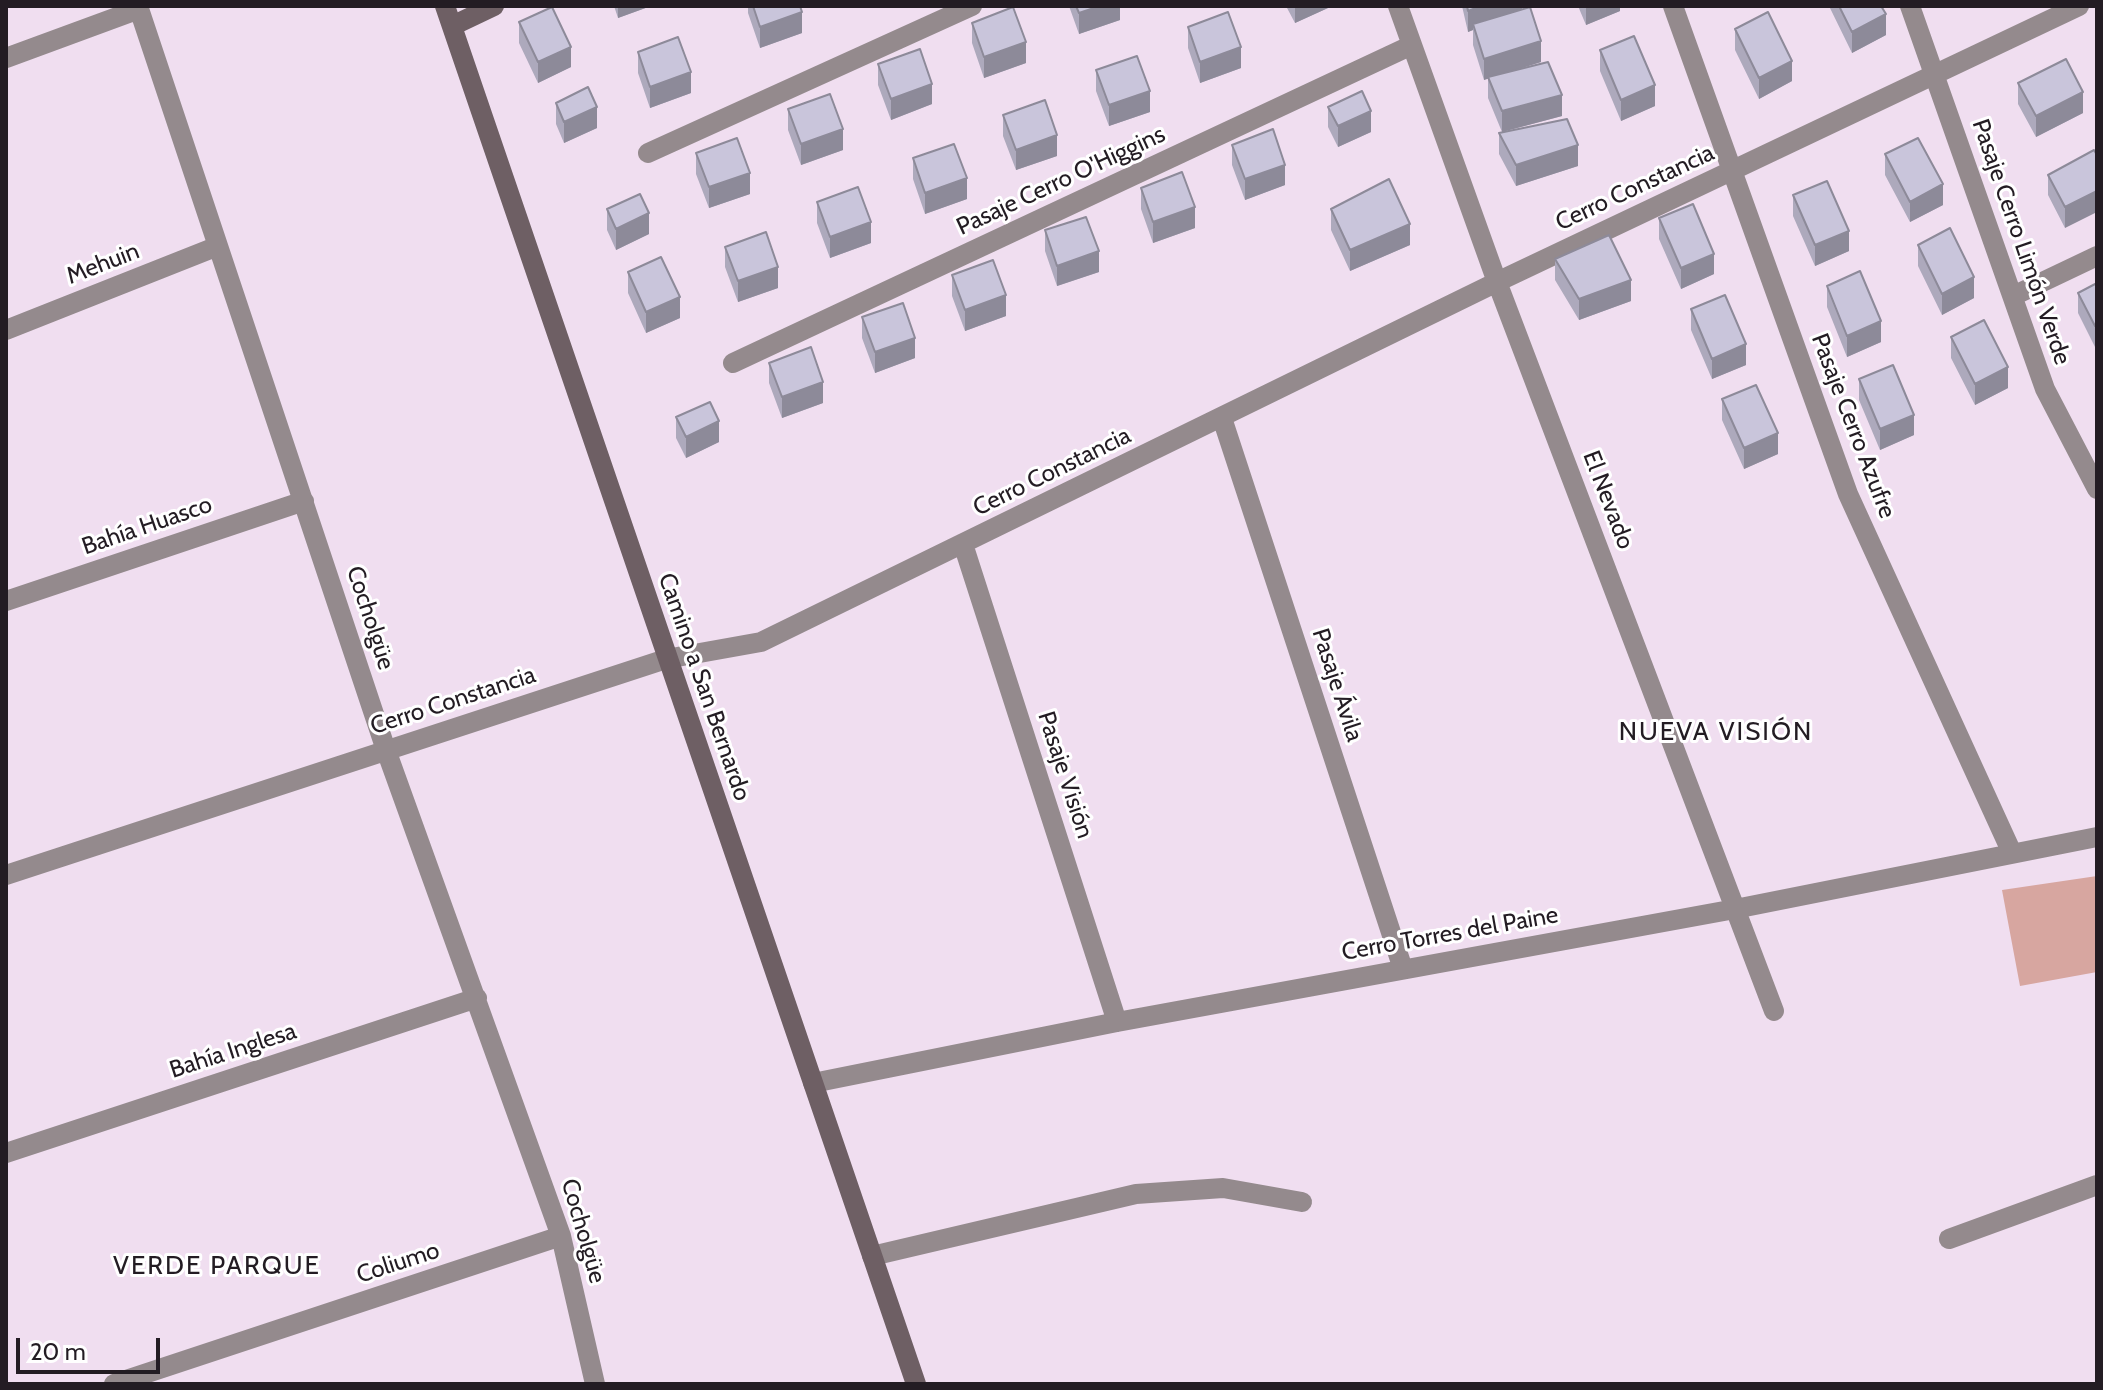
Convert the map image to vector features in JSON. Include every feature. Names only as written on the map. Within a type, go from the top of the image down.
[{"type":"street","points":[[448,16],[494,6]]},
{"type":"street","points":[[648,153],[972,6]]},
{"type":"street","name":"El Nevado","points":[[1398,6],[1497,282],[1774,1011]]},
{"type":"street","name":"Pasaje Cerro Azufre","points":[[1673,6],[1848,494],[2012,853]]},
{"type":"street","name":"Pasaje Cerro Limón Verde","points":[[1910,6],[2045,389],[2097,489]]},
{"type":"street","name":"Cerro Constancia","points":[[6,875],[666,659],[761,642],[1497,282],[2079,6]]},
{"type":"street","points":[[6,58],[139,8]]},
{"type":"street","name":"Cocholgüe","points":[[139,8],[386,750],[561,1236],[595,1384]]},
{"type":"street","name":"Camino a San Bernardo","points":[[448,16],[916,1384]]},
{"type":"street","name":"Pasaje Cerro O'Higgins","points":[[733,363],[1412,45]]},
{"type":"street","name":"Mehuin","points":[[6,330],[218,246]]},
{"type":"street","points":[[2013,296],[2097,256]]},
{"type":"street","name":"Pasaje Ávila","points":[[1222,418],[1403,969]]},
{"type":"street","name":"Bahía Huasco","points":[[6,601],[304,501]]},
{"type":"street","name":"Pasaje Visión","points":[[963,544],[1117,1022]]},
{"type":"street","name":"Cerro Torres del Paine","points":[[813,1083],[1117,1022],[1735,909],[2097,837]]},
{"type":"street","name":"Bahía Inglesa","points":[[6,1153],[477,998]]},
{"type":"street","points":[[1949,1239],[2097,1185]]},
{"type":"street","points":[[872,1256],[1136,1194],[1223,1188],[1302,1202]]},
{"type":"street","name":"Coliumo","points":[[114,1384],[561,1236]]},
{"type":"shaded area","points":[[2097,876],[2097,972],[2020,986],[2002,890]]},
{"type":"building","points":[[753,6],[800,6],[802,12],[760,27]]},
{"type":"building","points":[[1076,6],[1100,6],[1079,13]]},
{"type":"building","points":[[1839,6],[1881,6],[1886,14],[1852,32]]},
{"type":"building","points":[[552,7],[571,47],[538,62],[519,22]]},
{"type":"building","points":[[1013,7],[1026,42],[984,57],[972,23]]},
{"type":"building","points":[[1530,7],[1541,41],[1484,59],[1473,24]]},
{"type":"building","points":[[1228,12],[1241,47],[1200,62],[1188,27]]},
{"type":"building","points":[[1768,12],[1792,61],[1759,78],[1735,29]]},
{"type":"building","points":[[1634,36],[1655,85],[1621,100],[1600,50]]},
{"type":"building","points":[[678,37],[691,72],[650,87],[638,52]]},
{"type":"building","points":[[920,49],[932,84],[891,99],[878,64]]},
{"type":"building","points":[[1137,56],[1150,91],[1109,105],[1096,70]]},
{"type":"building","points":[[2066,59],[2083,92],[2036,116],[2018,83]]},
{"type":"building","points":[[1548,62],[1562,95],[1502,111],[1488,77]]},
{"type":"building","points":[[588,87],[597,107],[564,122],[556,103]]},
{"type":"building","points":[[1362,91],[1371,111],[1338,126],[1328,107]]},
{"type":"building","points":[[830,94],[843,129],[801,144],[788,109]]},
{"type":"building","points":[[1045,100],[1057,135],[1016,150],[1003,115]]},
{"type":"building","points":[[1567,119],[1578,145],[1516,165],[1499,133]]},
{"type":"building","points":[[1273,129],[1285,165],[1245,179],[1232,145]]},
{"type":"building","points":[[737,138],[750,173],[709,187],[696,153]]},
{"type":"building","points":[[1918,138],[1943,184],[1910,202],[1885,154]]},
{"type":"building","points":[[954,144],[967,178],[925,193],[913,158]]},
{"type":"building","points":[[2094,150],[2097,155],[2097,191],[2065,207],[2048,175]]},
{"type":"building","points":[[1182,172],[1195,207],[1153,222],[1141,188]]},
{"type":"building","points":[[1389,179],[1410,224],[1350,250],[1331,209]]},
{"type":"building","points":[[1827,181],[1849,231],[1815,245],[1793,195]]},
{"type":"building","points":[[858,187],[871,222],[830,237],[817,202]]},
{"type":"building","points":[[640,194],[649,213],[616,229],[607,209]]},
{"type":"building","points":[[1693,204],[1714,254],[1681,268],[1659,218]]},
{"type":"building","points":[[1086,217],[1099,251],[1057,266],[1045,230]]},
{"type":"building","points":[[1950,228],[1974,277],[1942,294],[1918,245]]},
{"type":"building","points":[[766,232],[778,267],[738,281],[725,247]]},
{"type":"building","points":[[1609,235],[1631,280],[1579,299],[1555,259]]},
{"type":"building","points":[[661,257],[680,297],[646,312],[628,272]]},
{"type":"building","points":[[993,260],[1006,295],[965,310],[952,275]]},
{"type":"building","points":[[1860,271],[1881,321],[1847,336],[1827,286]]},
{"type":"building","points":[[2097,283],[2097,325],[2095,326],[2078,293]]},
{"type":"building","points":[[1725,295],[1746,344],[1712,359],[1691,309]]},
{"type":"building","points":[[903,303],[915,338],[875,352],[862,317]]},
{"type":"building","points":[[1984,320],[2008,367],[1975,384],[1951,337]]},
{"type":"building","points":[[811,347],[823,382],[782,397],[769,363]]},
{"type":"building","points":[[1893,365],[1914,415],[1880,429],[1859,379]]},
{"type":"building","points":[[1756,385],[1778,433],[1744,448],[1722,399]]},
{"type":"building","points":[[710,402],[719,421],[686,437],[676,417]]},
{"type":"district","name":"NUEVA VISIÓN","points":[[1716,732]]},
{"type":"district","name":"VERDE PARQUE","points":[[217,1266]]}]
